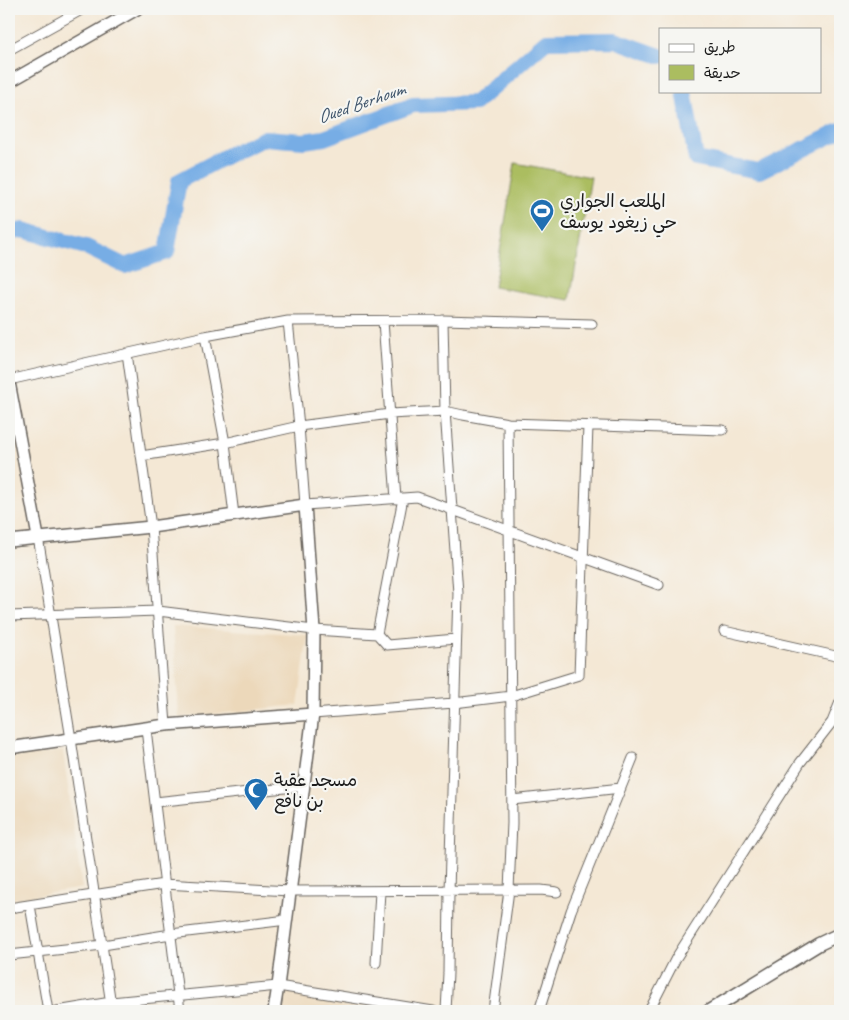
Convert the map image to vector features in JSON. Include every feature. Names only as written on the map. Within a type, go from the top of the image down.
[{"type":"main road","points":[[709,1011],[819,944],[840,934]]},
{"type":"street","points":[[9,50],[83,9]]},
{"type":"street","points":[[9,82],[136,9]]},
{"type":"street","points":[[443,320],[446,410],[458,593],[446,1011]]},
{"type":"street","points":[[111,1007],[52,615],[9,381],[205,336],[288,321],[443,320],[592,324]]},
{"type":"street","points":[[274,1011],[313,714],[314,630],[299,426],[288,321]]},
{"type":"street","points":[[377,634],[400,498],[390,414],[383,321]]},
{"type":"street","points":[[205,336],[225,443],[234,515]]},
{"type":"street","points":[[126,353],[151,526],[166,725]]},
{"type":"street","points":[[141,456],[225,443],[299,426],[390,414],[446,410],[508,423],[723,430]]},
{"type":"street","points":[[493,1011],[508,890],[512,800],[508,423]]},
{"type":"street","points":[[9,748],[166,725],[511,696],[579,675],[588,426]]},
{"type":"street","points":[[9,541],[151,526],[305,505],[417,497],[659,585]]},
{"type":"street","points":[[9,616],[158,611],[314,630],[377,634],[387,645],[456,639]]},
{"type":"street","points":[[724,631],[840,657]]},
{"type":"street","points":[[649,1011],[676,958],[800,763],[832,722],[840,702]]},
{"type":"street","points":[[146,729],[180,1011]]},
{"type":"street","points":[[539,1011],[571,911],[633,758]]},
{"type":"street","points":[[154,802],[304,786]]},
{"type":"street","points":[[512,800],[621,788]]},
{"type":"street","points":[[9,908],[164,884],[290,891],[508,890],[557,892]]},
{"type":"street","points":[[376,963],[380,891]]},
{"type":"street","points":[[30,905],[48,1011]]},
{"type":"street","points":[[9,955],[103,945],[170,934],[287,920]]},
{"type":"street","points":[[57,1011],[111,1007],[178,997],[278,986],[433,1011]]},
{"type":"shaded area","points":[[173,626],[308,635],[298,705],[179,718]]},
{"type":"shaded area","points":[[63,751],[82,888],[9,900],[9,758]]},
{"type":"shaded area","points":[[285,991],[399,1011],[283,1011]]},
{"type":"green space","name":"الملعب الجواري حي زيغود يوسف","points":[[515,163],[591,177],[570,300],[494,287]]},
{"type":"waterway","name":"Oued Berhoum","points":[[9,233],[23,230],[86,247],[125,266],[167,252],[179,181],[265,138],[304,141],[324,138],[413,105],[475,103],[546,41],[615,40],[659,56]]},
{"type":"waterway","name":"Oued Berhoum","points":[[684,92],[696,159],[759,171],[840,131]]},
{"type":"place","name":"الملعب الجواري حي زيغود يوسف","points":[[542,232]]},
{"type":"place","name":"مسجد عقبة بن نافع","points":[[256,811]]}]
